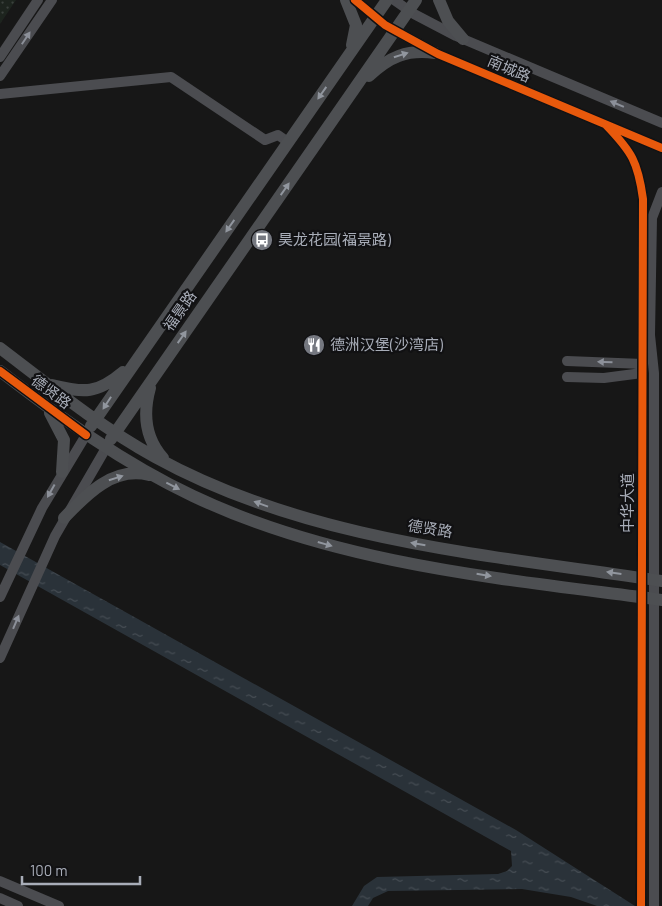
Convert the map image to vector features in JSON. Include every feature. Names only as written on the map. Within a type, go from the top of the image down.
[{"type":"main road","points":[[346,0],[356,25],[350,53]]},
{"type":"main road","name":"福景路","points":[[86,435],[387,0]]},
{"type":"main road","points":[[439,0],[448,21],[463,39]]},
{"type":"main road","name":"福景路","points":[[106,448],[154,376],[413,5]]},
{"type":"main road","points":[[350,95],[389,59],[410,52],[435,53]]},
{"type":"main road","name":"德贤路","points":[[0,348],[116,433],[168,463],[224,489],[272,508],[359,532],[436,547],[653,579]]},
{"type":"main road","points":[[47,384],[79,391],[96,390],[112,381],[135,362]]},
{"type":"main road","name":"德贤路","points":[[0,371],[44,405],[106,448],[155,477],[208,503],[249,520],[354,552],[433,568],[658,600]]},
{"type":"main road","points":[[154,376],[145,405],[147,426],[154,448],[168,463]]},
{"type":"main road","points":[[44,405],[55,420],[64,440],[62,472]]},
{"type":"main road","points":[[64,518],[91,492],[107,480],[118,476],[140,473],[155,477]]},
{"type":"street","points":[[0,57],[38,0]]},
{"type":"street","points":[[0,76],[52,0]]},
{"type":"street","name":"南城路","points":[[355,0],[394,31],[435,53],[662,148]]},
{"type":"street","name":"南城路","points":[[394,0],[413,5],[463,39],[662,123]]},
{"type":"street","points":[[0,94],[171,77],[265,140],[278,135],[288,142]]},
{"type":"street","name":"中华大道","points":[[606,125],[632,154],[640,180],[648,218],[650,334],[658,369],[653,579],[641,597],[640,906]]},
{"type":"street","name":"中华大道","points":[[653,579],[642,543],[643,369],[648,218],[662,192]]},
{"type":"street","points":[[567,361],[643,369]]},
{"type":"street","points":[[567,377],[604,378],[643,369]]},
{"type":"street","name":"福景路","points":[[0,597],[22,549],[62,472],[86,435]]},
{"type":"street","name":"福景路","points":[[0,658],[31,586],[64,518],[106,448]]},
{"type":"street","points":[[642,543],[654,544]]},
{"type":"street","points":[[653,579],[658,600],[654,903]]},
{"type":"street","points":[[0,881],[59,906]]},
{"type":"street","points":[[0,898],[18,906]]},
{"type":"shaded area","points":[[0,0],[16,0],[0,24]]},
{"type":"water","points":[[0,542],[516,830],[635,906],[597,906],[571,897],[522,889],[388,891],[373,898],[368,906],[352,906],[364,886],[377,877],[498,874],[507,871],[512,866],[511,851],[0,565]]},
{"type":"cycle path","points":[[355,0],[385,25],[438,54],[662,148]]},
{"type":"cycle path","points":[[606,125],[632,158],[639,176],[643,199],[641,906]]},
{"type":"cycle path","points":[[0,371],[86,435]]},
{"type":"place","name":"昊龙花园(福景路)","points":[[262,240]]},
{"type":"place","name":"德洲汉堡(沙湾店)","points":[[314,345]]}]
